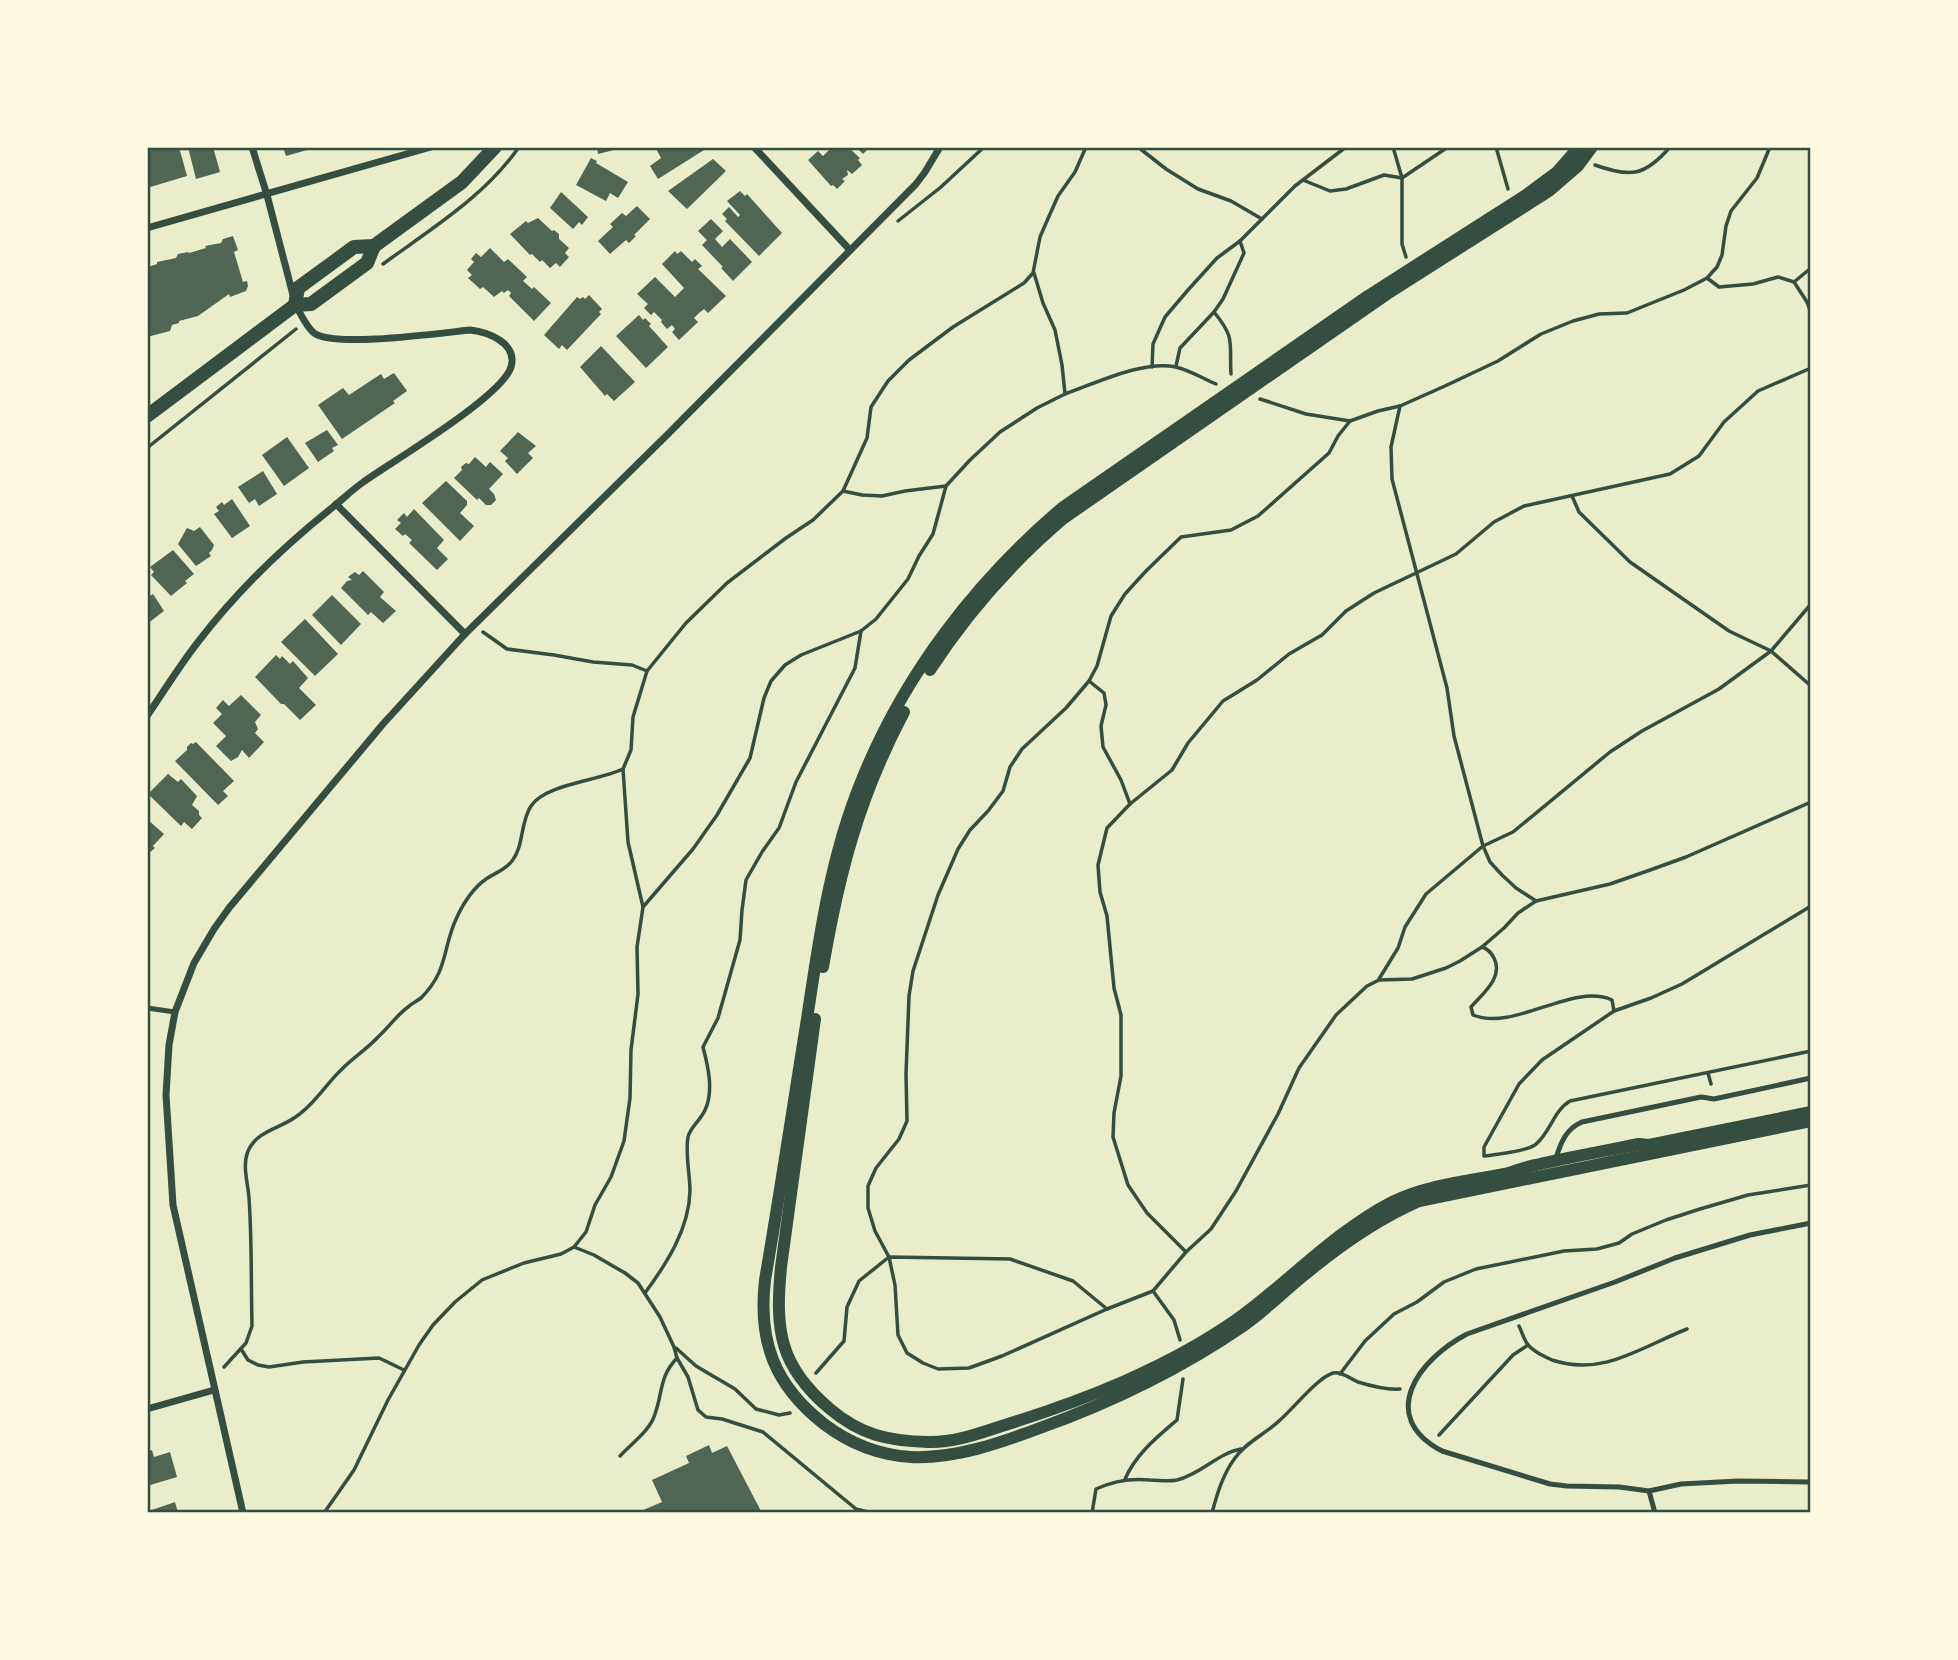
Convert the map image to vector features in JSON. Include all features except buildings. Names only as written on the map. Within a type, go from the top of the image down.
[{"type":"main road","points":[[147,416],[295,305],[311,304],[367,263],[374,246],[462,182],[491,148]]},
{"type":"main road","points":[[295,305],[298,288],[355,247],[374,246]]},
{"type":"street","points":[[147,716],[199,641],[241,591],[284,548],[360,484],[490,394],[507,377],[512,365],[511,354],[502,341],[483,332],[470,330],[348,341],[326,339],[315,334],[295,305],[252,147]]},
{"type":"street","points":[[147,228],[431,147]]},
{"type":"street","points":[[754,147],[850,250]]},
{"type":"street","points":[[243,1513],[173,1205],[166,1095],[169,1045],[175,1012],[194,963],[229,908],[383,724],[465,634],[916,184],[940,147]]},
{"type":"street","points":[[1579,147],[1557,172],[1516,202],[1410,269],[1062,509],[1034,532],[993,574],[951,624],[917,674],[881,738],[860,783],[828,892],[763,1294],[764,1324],[771,1356],[781,1376],[806,1410],[835,1433],[856,1444],[911,1457],[935,1456],[985,1447],[1094,1408],[1173,1370],[1245,1324],[1307,1272],[1368,1228],[1419,1201],[1811,1121]]},
{"type":"street","points":[[1592,147],[1572,173],[1549,191],[1387,294],[1064,518],[1031,548],[962,624],[909,704],[881,758],[859,813],[841,874],[824,962],[786,1232],[777,1307],[779,1328],[785,1351],[805,1384],[823,1403],[851,1425],[880,1437],[945,1441],[1020,1421],[1097,1392],[1182,1353],[1237,1319],[1316,1254],[1394,1201],[1556,1160],[1639,1144],[1649,1145],[1811,1112]]},
{"type":"street","points":[[336,504],[465,634]]},
{"type":"street","points":[[147,1409],[214,1390]]},
{"type":"lane","points":[[147,1008],[175,1012]]},
{"type":"lane","points":[[1556,1160],[1560,1143],[1566,1134],[1582,1122],[1701,1097],[1714,1099],[1811,1078]]},
{"type":"lane","points":[[1811,1223],[1713,1245],[1456,1339],[1418,1375],[1408,1410],[1408,1418],[1417,1431],[1431,1445],[1442,1451],[1550,1484],[1649,1491],[1681,1484],[1738,1481],[1811,1482]]},
{"type":"lane","points":[[1649,1491],[1655,1513]]},
{"type":"path","points":[[374,271],[472,198],[519,147]]},
{"type":"path","points":[[896,223],[941,187],[984,147]]},
{"type":"path","points":[[643,907],[693,849],[717,815],[750,758],[764,698],[771,681],[785,665],[801,655],[862,631],[876,619],[908,579],[933,534],[946,486],[1000,432],[1065,394],[1055,330],[1033,273],[1040,237],[1049,214],[1076,172],[1087,147]]},
{"type":"path","points":[[1138,147],[1198,189],[1231,201],[1262,219]]},
{"type":"path","points":[[1152,367],[1153,344],[1165,317],[1217,258],[1240,241],[1303,180],[1346,147]]},
{"type":"path","points":[[1393,147],[1402,178],[1402,244],[1410,269]]},
{"type":"path","points":[[1303,180],[1330,191],[1346,189],[1384,175],[1402,178],[1448,147]]},
{"type":"path","points":[[1496,147],[1508,189],[1516,202]]},
{"type":"path","points":[[1583,160],[1624,173],[1643,171],[1657,162],[1670,147]]},
{"type":"path","points":[[1770,147],[1757,178],[1731,211],[1722,255],[1717,267],[1707,278],[1627,313],[1599,314],[1573,321],[1541,334],[1498,361],[1400,406],[1350,421],[1329,453],[1258,516],[1231,530],[1181,537],[1125,594],[1111,616],[1097,666],[1089,681],[1066,708],[1021,749],[1010,767],[1003,791],[970,830],[958,849],[929,919],[913,971],[909,996],[907,1121],[899,1139],[876,1168],[868,1186],[868,1209],[875,1231],[889,1257],[895,1285],[898,1335],[907,1353],[939,1369],[969,1368],[1153,1291],[1186,1252],[1211,1229],[1236,1191],[1278,1114],[1299,1068],[1336,1015],[1367,986],[1379,980],[1412,979],[1460,961],[1482,947],[1518,913],[1536,901],[1610,884],[1653,869],[1811,802]]},
{"type":"path","points":[[1176,367],[1180,348],[1223,299],[1244,253],[1240,241]]},
{"type":"path","points":[[1794,282],[1811,268]]},
{"type":"path","points":[[324,1513],[354,1470],[404,1370],[433,1325],[482,1280],[524,1263],[561,1254],[574,1247],[586,1232],[594,1205],[611,1177],[624,1141],[630,1098],[631,1050],[638,994],[637,947],[643,907],[628,842],[623,769],[631,750],[633,717],[647,671],[686,623],[727,583],[813,520],[843,491],[867,438],[871,407],[888,382],[909,360],[953,327],[1024,283],[1033,273]]},
{"type":"path","points":[[1707,278],[1719,287],[1753,284],[1778,276],[1794,282],[1811,313]]},
{"type":"path","points":[[1214,312],[1228,329],[1232,349],[1232,390]]},
{"type":"path","points":[[147,448],[284,338]]},
{"type":"path","points":[[1186,1252],[1147,1213],[1128,1185],[1113,1137],[1114,1113],[1121,1076],[1121,1015],[1114,988],[1107,916],[1100,892],[1098,865],[1107,828],[1130,804],[1172,770],[1194,736],[1223,701],[1257,680],[1289,654],[1322,635],[1355,605],[1374,593],[1456,554],[1494,522],[1524,506],[1670,474],[1699,456],[1724,422],[1758,391],[1811,368]]},
{"type":"path","points":[[1400,406],[1391,447],[1392,479],[1447,688],[1454,736],[1483,846],[1490,862],[1502,875],[1536,901]]},
{"type":"path","points":[[843,491],[882,496],[946,486]]},
{"type":"path","points":[[1572,496],[1578,512],[1630,562],[1729,631],[1771,651],[1811,687]]},
{"type":"path","points":[[1379,980],[1398,948],[1405,927],[1426,894],[1483,846],[1513,832],[1610,752],[1642,731],[1719,689],[1771,651],[1811,604]]},
{"type":"path","points":[[645,1293],[667,1263],[688,1208],[688,1136],[706,1110],[709,1091],[708,1067],[703,1046],[718,1018],[737,952],[746,880],[779,828],[796,782],[855,668],[862,631]]},
{"type":"path","points":[[483,632],[507,649],[632,665],[647,671]]},
{"type":"path","points":[[1089,681],[1104,693],[1106,705],[1101,726],[1103,747],[1121,780],[1130,804]]},
{"type":"path","points":[[224,1367],[246,1343],[252,1326],[249,1198],[245,1166],[249,1149],[260,1135],[289,1122],[304,1110],[343,1067],[375,1041],[408,1006],[430,988],[443,964],[464,903],[479,885],[507,866],[518,852],[531,805],[560,787],[610,775],[623,769]]},
{"type":"path","points":[[1811,906],[1682,984],[1614,1011],[1542,1060],[1519,1084],[1483,1153],[1484,1156],[1536,1144],[1565,1104],[1811,1051]]},
{"type":"path","points":[[1482,947],[1488,949],[1496,962],[1496,975],[1489,988],[1471,1007],[1473,1015],[1505,1017],[1581,998],[1604,997],[1612,1000],[1614,1011]]},
{"type":"path","points":[[1708,1072],[1711,1084]]},
{"type":"path","points":[[1536,1144],[1540,1149]]},
{"type":"path","points":[[1340,1374],[1365,1341],[1394,1314],[1417,1302],[1444,1282],[1465,1273],[1564,1251],[1597,1250],[1619,1243],[1632,1234],[1666,1220],[1700,1209],[1748,1195],[1811,1185]]},
{"type":"path","points":[[574,1247],[594,1255],[638,1283],[660,1317],[688,1377],[698,1410],[706,1418],[722,1419],[763,1432],[855,1511],[872,1513]]},
{"type":"path","points":[[805,1384],[844,1341],[847,1307],[859,1281],[889,1257],[1010,1259],[1073,1280],[1107,1309]]},
{"type":"path","points":[[1153,1291],[1174,1320],[1179,1333]]},
{"type":"path","points":[[1515,1318],[1528,1345],[1547,1358],[1568,1365],[1594,1365],[1630,1355],[1687,1329]]},
{"type":"path","points":[[1431,1445],[1448,1423],[1513,1355],[1528,1345]]},
{"type":"path","points":[[674,1347],[696,1366],[734,1388],[756,1409],[779,1415],[806,1410]]},
{"type":"path","points":[[240,1349],[248,1360],[269,1367],[303,1362],[379,1358],[404,1370]]},
{"type":"path","points":[[620,1456],[647,1429],[655,1415],[663,1379],[677,1358]]},
{"type":"path","points":[[1212,1513],[1225,1476],[1243,1448],[1278,1423],[1305,1395],[1333,1373],[1392,1390],[1412,1389]]},
{"type":"path","points":[[1125,1479],[1142,1451],[1177,1420],[1183,1385]]},
{"type":"path","points":[[1092,1513],[1096,1489],[1107,1483],[1125,1479],[1162,1482],[1178,1480],[1232,1450],[1243,1448]]}]
